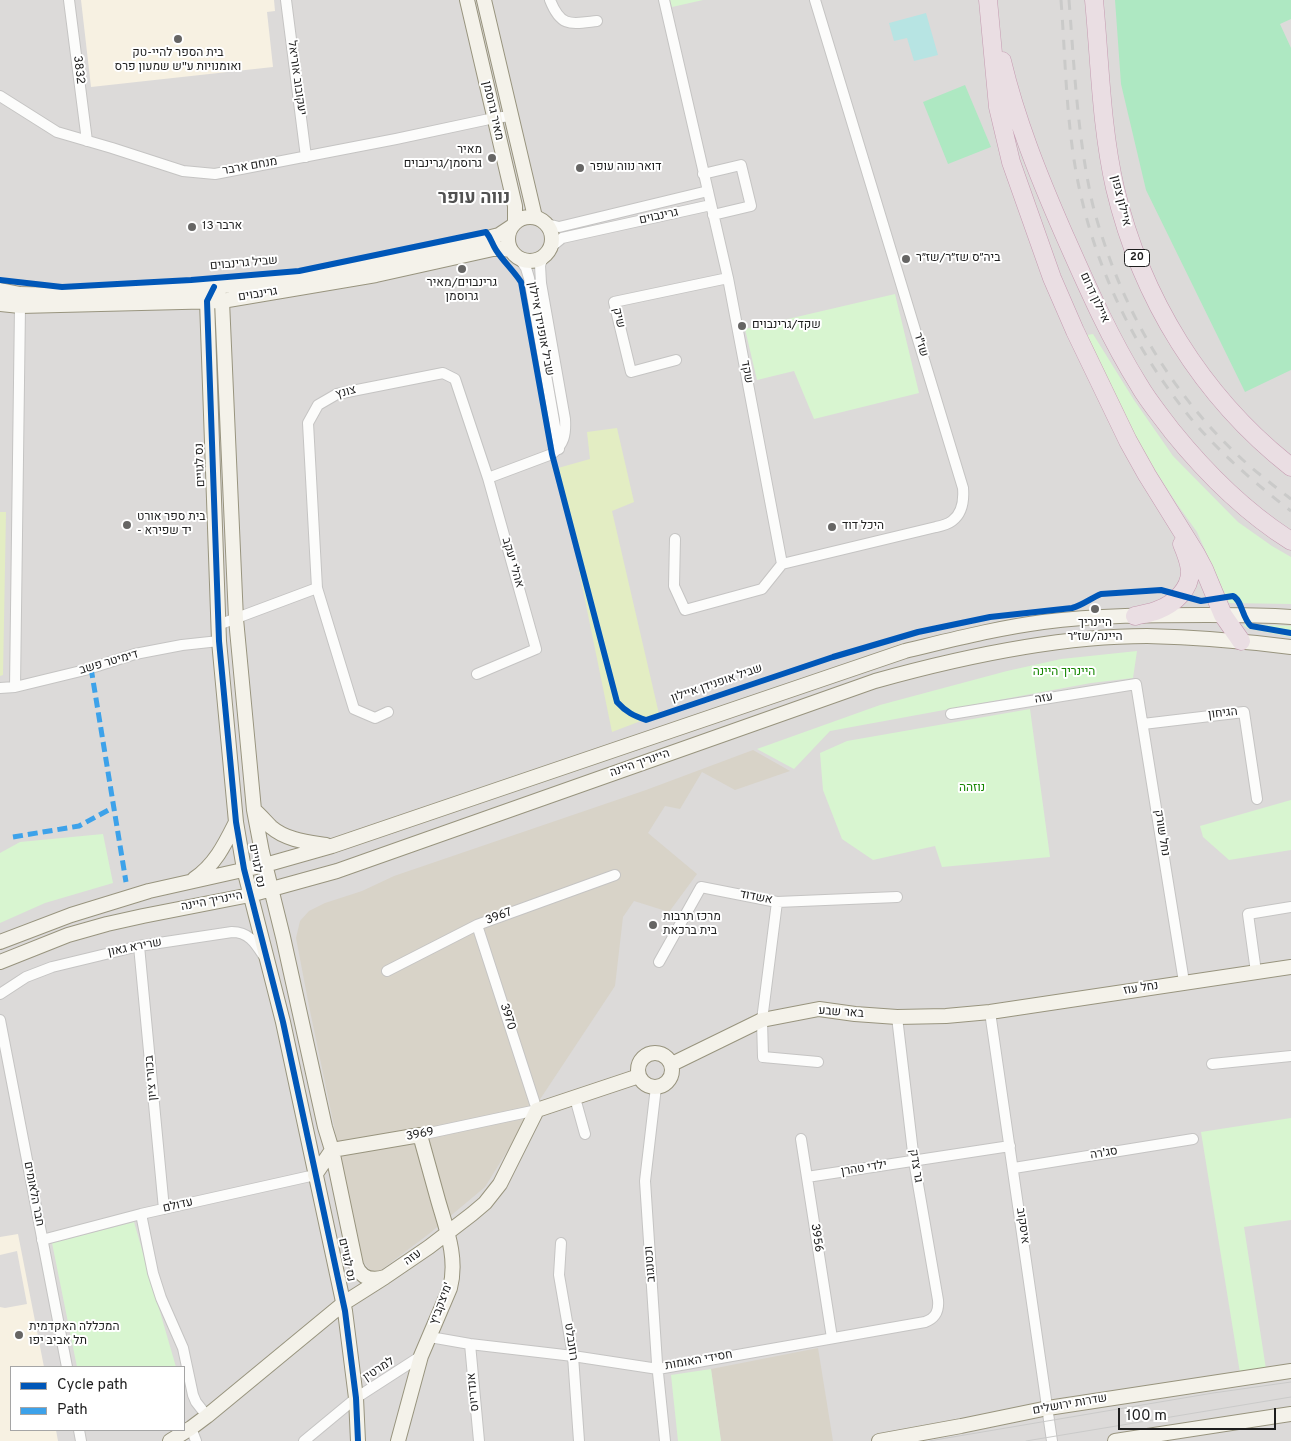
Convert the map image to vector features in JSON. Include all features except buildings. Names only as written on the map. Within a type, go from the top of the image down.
[{"type":"highway","points":[[988,0],[998,107],[1011,162],[1052,278],[1075,331],[1128,440],[1167,509],[1196,554],[1223,615],[1241,640]]},
{"type":"highway","name":"איילון דרום","points":[[988,0],[1005,72],[1038,170],[1072,253],[1116,345],[1139,386],[1187,448],[1245,508],[1291,541]]},
{"type":"highway","name":"איילון צפון","points":[[1094,0],[1104,122],[1115,188],[1126,227],[1149,289],[1178,342],[1220,399],[1269,449],[1291,467]]},
{"type":"highway","points":[[1135,616],[1158,610],[1170,604],[1181,595],[1187,586],[1190,570],[1184,548],[1167,509]]},
{"type":"street","name":"3832","points":[[69,0],[87,141]]},
{"type":"street","name":"יעקובוב אוריאל","points":[[286,0],[306,157]]},
{"type":"street","name":"מאיר גרוסמן","points":[[466,0],[515,206],[513,225]]},
{"type":"street","name":"מאיר גרוסמן","points":[[484,0],[511,116],[541,220]]},
{"type":"street","points":[[550,0],[555,13],[564,21],[573,24],[597,22]]},
{"type":"street","name":"שקד","points":[[664,0],[728,278],[782,564]]},
{"type":"street","name":"שז\"ר","points":[[782,564],[944,525],[951,522],[962,509],[964,500],[963,488],[815,0]]},
{"type":"street","name":"מנחם ארבר","points":[[0,96],[57,132],[183,171],[215,174],[511,116]]},
{"type":"street","name":"גרינבוים","points":[[547,253],[562,238],[712,210],[751,206],[741,165],[704,174]]},
{"type":"street","name":"גרינבוים","points":[[541,220],[552,226],[559,227],[708,191]]},
{"type":"street","points":[[488,478],[552,454],[559,449],[566,435],[566,419],[541,282],[540,265],[547,253],[552,235],[541,220],[521,218],[513,225],[508,239],[515,254],[526,268],[529,278],[559,449]]},
{"type":"street","name":"גרינבוים","points":[[0,290],[20,294],[67,295],[214,287],[302,278],[499,235],[513,225]]},
{"type":"street","name":"גרינבוים","points":[[0,304],[20,306],[222,301],[376,275],[493,249],[503,248],[515,254]]},
{"type":"street","points":[[515,254],[530,262],[536,261],[547,253]]},
{"type":"street","name":"שיק","points":[[676,360],[631,372],[614,302],[728,278]]},
{"type":"street","name":"נס לגויים","points":[[214,287],[207,301],[218,625],[236,822],[244,869],[285,1031],[344,1303],[356,1398],[358,1441]]},
{"type":"street","name":"נס לגויים","points":[[214,287],[222,301],[236,619],[254,810],[358,1270],[364,1276],[372,1279],[385,1278]]},
{"type":"street","points":[[223,317],[232,308],[252,296]]},
{"type":"street","points":[[188,301],[208,321]]},
{"type":"street","points":[[16,686],[20,306]]},
{"type":"street","name":"צונץ","points":[[388,712],[374,718],[354,709],[317,588],[308,423],[318,405],[337,394],[443,373],[455,379],[488,478]]},
{"type":"street","name":"אהלי יעקב","points":[[477,674],[536,649],[488,478]]},
{"type":"street","points":[[675,539],[674,586],[685,610],[762,589],[782,564]]},
{"type":"street","points":[[218,625],[317,588]]},
{"type":"street","name":"היינריך היינה","points":[[0,942],[71,915],[149,891],[265,865],[332,846],[905,651],[976,634],[1043,622],[1094,617],[1223,615],[1291,617]]},
{"type":"street","name":"היינריך היינה","points":[[1,964],[68,936],[107,924],[250,895],[337,871],[875,681],[935,664],[1099,638],[1147,636],[1241,640],[1291,647]]},
{"type":"street","name":"דימיטר פשב","points":[[0,688],[85,670],[135,654],[182,645],[219,641]]},
{"type":"street","name":"עזה","points":[[951,714],[1136,684]]},
{"type":"street","name":"נחל שורק","points":[[1136,684],[1184,982]]},
{"type":"street","name":"הגיחון","points":[[1143,724],[1244,712],[1258,799]]},
{"type":"street","points":[[254,810],[272,828],[287,836],[300,841],[332,846]]},
{"type":"street","points":[[190,881],[201,874],[218,856],[236,822]]},
{"type":"street","name":"3967","points":[[387,971],[477,925],[615,875]]},
{"type":"street","name":"אשדוד","points":[[659,962],[701,887],[777,902],[897,897]]},
{"type":"street","points":[[777,902],[762,1020],[763,1057],[818,1062]]},
{"type":"street","points":[[1256,972],[1248,914],[1291,907]]},
{"type":"street","name":"3970","points":[[477,925],[538,1110]]},
{"type":"street","name":"שרירא גאון","points":[[0,994],[26,977],[52,967],[140,946],[237,932],[251,938],[266,959]]},
{"type":"street","name":"בכורי ציון","points":[[140,946],[164,1209]]},
{"type":"street","name":"נחל עוז","points":[[990,1012],[1291,967]]},
{"type":"street","name":"באר שבע","points":[[672,1064],[762,1020],[819,1009],[897,1017],[946,1016],[990,1012]]},
{"type":"street","name":"איסקוב","points":[[990,1012],[1052,1441]]},
{"type":"street","name":"גר צדק","points":[[897,1017],[914,1161],[938,1300],[936,1315]]},
{"type":"street","name":"חבר הלאומים","points":[[0,1020],[67,1366]]},
{"type":"street","points":[[650,1053],[660,1053],[672,1064],[670,1079],[656,1087],[646,1084],[639,1076],[641,1060],[650,1053]]},
{"type":"street","points":[[1212,1064],[1291,1056]]},
{"type":"street","points":[[538,1110],[639,1076]]},
{"type":"street","points":[[0,1082],[12,1080]]},
{"type":"street","name":"וכטנגוב","points":[[656,1087],[645,1181],[658,1368],[666,1441]]},
{"type":"street","points":[[575,1098],[585,1134]]},
{"type":"street","name":"עזה","points":[[170,1441],[194,1435],[207,1416],[344,1303],[385,1278],[429,1247],[485,1202],[500,1184],[538,1110]]},
{"type":"street","name":"3969","points":[[332,1150],[420,1135],[538,1110]]},
{"type":"street","name":"מיצקביץ'","points":[[398,1441],[421,1356],[450,1288],[452,1278],[453,1263],[448,1233],[420,1135]]},
{"type":"street","name":"3956","points":[[801,1139],[832,1338]]},
{"type":"street","name":"סג'רה","points":[[1014,1168],[1193,1139]]},
{"type":"street","name":"ילדי טהרן","points":[[807,1177],[1010,1146]]},
{"type":"street","points":[[315,1175],[332,1150]]},
{"type":"street","name":"עדולם","points":[[42,1240],[141,1214],[315,1175]]},
{"type":"street","points":[[141,1214],[152,1273],[168,1315],[184,1348],[193,1395],[207,1416]]},
{"type":"street","name":"רוזנבלט","points":[[561,1243],[559,1275],[573,1356],[579,1441]]},
{"type":"street","name":"חסידי האומות","points":[[430,1337],[470,1344],[658,1368],[925,1322],[931,1320],[936,1315]]},
{"type":"street","name":"אנדריוס","points":[[470,1344],[479,1441]]},
{"type":"street","name":"למרטין","points":[[304,1441],[356,1398],[421,1356]]},
{"type":"street","name":"שדרות ירושלים","points":[[879,1441],[1048,1408],[1291,1371]]},
{"type":"street","points":[[1115,1441],[1291,1414]]},
{"type":"shaded area","points":[[0,0],[1291,0],[1291,1441],[0,1441]]},
{"type":"shaded area","name":"בית הספר להיי-טק ואומנויות ע\"ש שמעון פרס","points":[[81,0],[274,0],[275,11],[267,12],[273,67],[91,87]]},
{"type":"shaded area","points":[[1291,19],[1291,48],[1280,24]]},
{"type":"shaded area","points":[[753,750],[790,771],[735,790],[702,772],[680,809],[665,806],[648,833],[697,874],[669,912],[634,901],[623,917],[615,986],[527,1119],[485,1187],[430,1233],[377,1273],[369,1269],[362,1260],[309,1006],[296,938],[300,921],[309,911],[325,903],[362,891],[394,876],[646,790]]},
{"type":"shaded area","name":"המכללה האקדמית תל אביב יפו","points":[[18,1234],[44,1366],[10,1366],[10,1431],[56,1431],[58,1441],[0,1441],[0,1237]]},
{"type":"shaded area","points":[[17,1251],[27,1304],[5,1308],[0,1307],[0,1255]]},
{"type":"shaded area","points":[[818,1348],[833,1441],[721,1441],[711,1369]]},
{"type":"green space","points":[[670,0],[703,0],[672,7]]},
{"type":"green space","points":[[1115,0],[1291,0],[1291,370],[1245,392],[1146,190],[1121,84]]},
{"type":"green space","points":[[965,85],[991,147],[948,164],[923,102]]},
{"type":"green space","points":[[895,294],[919,393],[814,419],[794,371],[757,380],[745,329]]},
{"type":"green space","points":[[1093,334],[1134,400],[1173,456],[1238,522],[1291,557],[1291,604],[1229,603],[1197,532],[1131,432],[1087,335]]},
{"type":"green space","points":[[617,428],[634,502],[612,511],[659,714],[612,732],[558,468],[590,459],[587,432]]},
{"type":"green space","points":[[0,512],[6,512],[3,675],[0,676]]},
{"type":"green space","points":[[1243,625],[1291,626],[1291,637],[1250,629]]},
{"type":"green space","name":"היינריך היינה","points":[[1137,651],[1133,678],[1091,683],[830,731],[794,769],[757,749],[880,705],[1007,671],[1061,659]]},
{"type":"green space","name":"נוזהה","points":[[1030,709],[1050,857],[942,867],[935,846],[873,860],[842,839],[823,790],[820,753],[847,741]]},
{"type":"green space","points":[[1291,800],[1291,850],[1229,860],[1203,837],[1200,826]]},
{"type":"green space","points":[[103,834],[113,883],[45,903],[0,923],[0,853],[20,842]]},
{"type":"green space","points":[[1291,1118],[1291,1220],[1244,1227],[1266,1369],[1240,1373],[1201,1132]]},
{"type":"green space","points":[[134,1222],[176,1366],[77,1366],[52,1243]]},
{"type":"green space","points":[[711,1369],[721,1441],[678,1441],[671,1375]]},
{"type":"water","points":[[926,13],[938,55],[914,61],[907,38],[894,41],[889,23]]},
{"type":"tram line","points":[[929,1441],[1213,1393],[1291,1382]]},
{"type":"tram line","points":[[1026,1441],[1291,1397]]},
{"type":"railway","points":[[1061,0],[1069,123],[1076,172],[1089,227],[1111,287],[1124,315],[1155,370],[1193,421],[1240,469],[1291,511]]},
{"type":"railway","points":[[1069,0],[1076,96],[1092,200],[1108,254],[1133,314],[1166,370],[1206,422],[1252,468],[1291,499]]},
{"type":"marked path","points":[[91,668],[126,882]]},
{"type":"marked path","points":[[13,837],[79,826],[114,807]]},
{"type":"cycle path","name":"שביל גרינבוים","points":[[0,280],[62,287],[191,280],[299,271],[486,232],[499,254],[521,282],[552,454],[617,702],[630,713],[646,720],[833,657],[918,632],[990,617],[1072,608],[1101,594],[1161,590],[1201,601],[1233,596],[1238,601],[1251,626],[1291,633]]},
{"type":"cycle path","points":[[214,287],[207,301],[219,641],[236,822],[244,869],[283,1022],[345,1311],[356,1398],[358,1441]]},
{"type":"place","name":"בית הספר להיי-טק ואומנויות ע\"ש שמעון פרס","points":[[178,39]]},
{"type":"place","name":"מאיר גרוסמן/גרינבוים","points":[[492,158]]},
{"type":"place","name":"דואר נווה עופר","points":[[580,168]]},
{"type":"place","name":"ארבר 13","points":[[192,227]]},
{"type":"place","name":"ביה״ס שז״ר/שז״ר","points":[[906,259]]},
{"type":"place","name":"גרינבוים/מאיר גרוסמן","points":[[462,269]]},
{"type":"place","name":"שקד/גרינבוים","points":[[742,326]]},
{"type":"place","name":"בית ספר אורט - יד שפירא","points":[[127,525]]},
{"type":"place","name":"היכל דוד","points":[[832,527]]},
{"type":"place","name":"היינריך היינה/שז״ר","points":[[1095,609]]},
{"type":"place","name":"מרכז תרבות בית ברכאת","points":[[653,925]]},
{"type":"place","name":"המכללה האקדמית תל אביב יפו","points":[[19,1335]]},
{"type":"district","name":"נווה עופר","points":[[474,199]]}]
